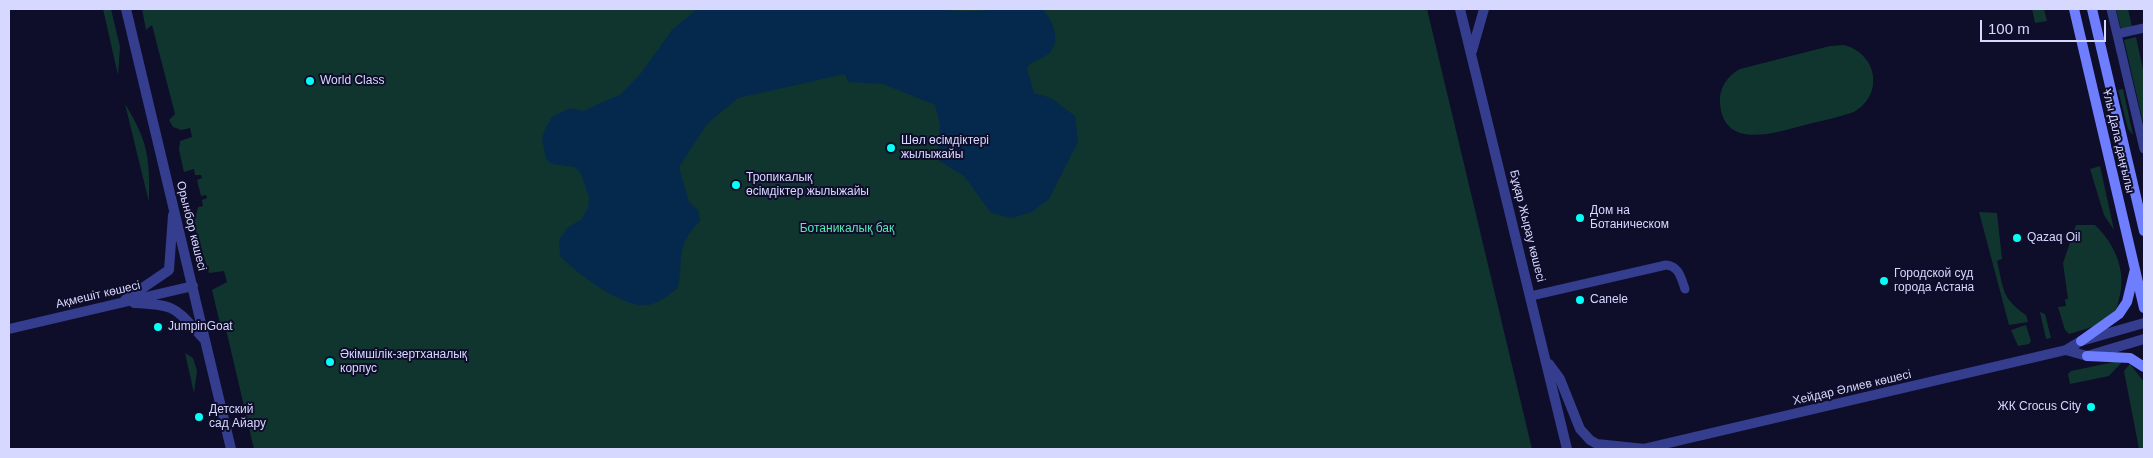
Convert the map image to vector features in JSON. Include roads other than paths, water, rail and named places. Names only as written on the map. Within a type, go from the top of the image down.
[{"type":"main road","name":"Ұлы Дала даңғылы","points":[[2074,9],[2144,308]]},
{"type":"main road","name":"Ұлы Дала даңғылы","points":[[2092,9],[2144,231]]},
{"type":"main road","points":[[2081,341],[2119,314],[2127,302],[2135,268]]},
{"type":"main road","points":[[2087,356],[2130,358],[2144,367]]},
{"type":"street","name":"Орынбор көшесі","points":[[126,9],[231,449]]},
{"type":"street","name":"Бұқар Жырау көшесі","points":[[1460,9],[1472,51],[1567,449]]},
{"type":"street","points":[[1472,51],[1484,9]]},
{"type":"street","points":[[2111,9],[2144,148]]},
{"type":"street","points":[[2116,34],[2144,28]]},
{"type":"street","points":[[120,303],[169,270],[173,206]]},
{"type":"street","points":[[1531,296],[1666,265],[1672,265],[1678,270],[1685,289]]},
{"type":"street","name":"Ақмешіт көшесі","points":[[9,329],[193,286]]},
{"type":"street","points":[[120,303],[163,304],[172,307],[205,339]]},
{"type":"street","name":"Хейдар Әлиев көшесі","points":[[1644,449],[2066,350],[2081,341],[2144,323]]},
{"type":"street","points":[[2087,356],[2144,339]]},
{"type":"street","name":"Хейдар Әлиев көшесі","points":[[2066,350],[2087,356]]},
{"type":"street","points":[[1546,359],[1560,379],[1580,429],[1590,440],[1597,444],[1644,449]]},
{"type":"street","points":[[1671,449],[1684,439]]},
{"type":"water","points":[[697,9],[944,9],[965,11],[1042,9],[1053,25],[1055,45],[1047,55],[1027,68],[1034,93],[1051,98],[1075,116],[1078,142],[1049,199],[1032,212],[1012,218],[991,213],[964,176],[939,161],[940,125],[935,105],[883,84],[848,82],[845,74],[738,98],[707,124],[679,167],[689,202],[698,210],[700,221],[692,230],[684,245],[678,288],[655,303],[637,305],[614,296],[588,280],[560,256],[559,240],[568,227],[581,220],[588,208],[589,197],[581,174],[575,167],[552,164],[546,159],[542,138],[552,117],[570,108],[583,111],[621,94],[641,73],[672,30]]},
{"type":"place","name":"World Class","points":[[310,81]]},
{"type":"place","name":"Шөл өсімдіктері жылыжайы","points":[[891,148]]},
{"type":"place","name":"Тропикалық өсімдіктер жылыжайы","points":[[736,185]]},
{"type":"place","name":"Дом на Ботаническом","points":[[1580,218]]},
{"type":"place","name":"Qazaq Oil","points":[[2017,238]]},
{"type":"place","name":"Городской суд города Астана","points":[[1884,281]]},
{"type":"place","name":"Canele","points":[[1580,300]]},
{"type":"place","name":"JumpinGoat","points":[[158,327]]},
{"type":"place","name":"Әкімшілік-зертханалық корпус","points":[[330,362]]},
{"type":"place","name":"ЖК Crocus City","points":[[2091,407]]},
{"type":"place","name":"Детский сад Айару","points":[[199,417]]},
{"type":"park label","name":"Ботаникалық бақ","points":[[847,229]]}]
